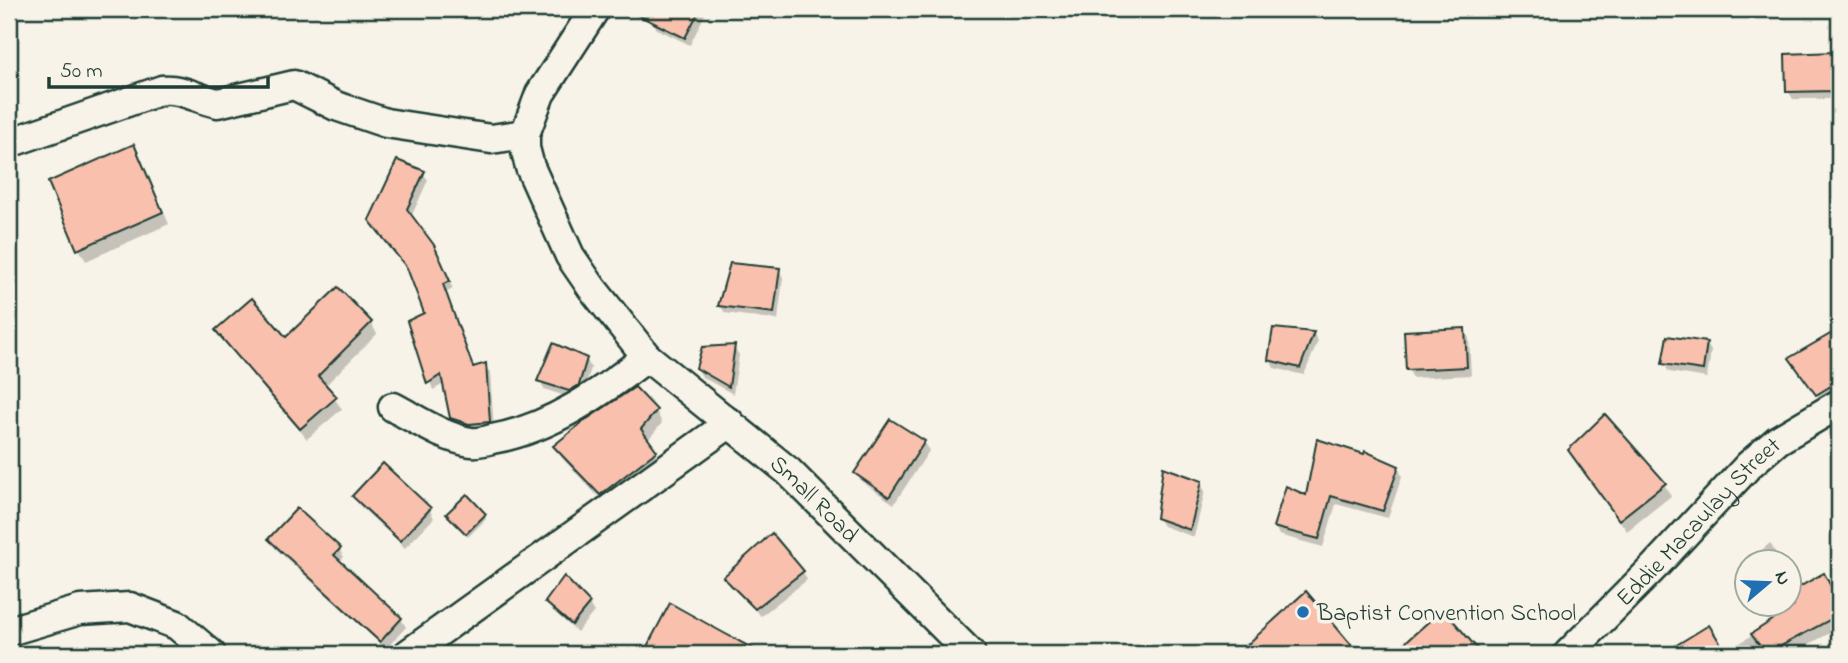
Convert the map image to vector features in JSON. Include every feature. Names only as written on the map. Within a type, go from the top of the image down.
[{"type":"street","name":"Small Road","points":[[595,9],[540,94],[525,134],[530,167],[570,256],[647,357],[788,471],[971,654]]},
{"type":"street","points":[[9,143],[162,90],[175,89],[218,103],[294,85],[336,106],[386,123],[491,139],[525,134]]},
{"type":"street","points":[[393,407],[446,436],[474,443],[505,437],[577,406],[647,357]]},
{"type":"street","name":"Eddie Macaulay Street","points":[[1568,654],[1749,465],[1778,440],[1839,404]]},
{"type":"street","points":[[408,654],[730,422]]},
{"type":"street","points":[[9,631],[80,610],[130,607],[177,625],[211,654]]},
{"type":"building","points":[[625,9],[700,9],[685,38]]},
{"type":"building","points":[[1835,52],[1836,91],[1786,92],[1785,54]]},
{"type":"building","points":[[134,144],[163,212],[77,250],[48,182]]},
{"type":"building","points":[[397,160],[425,171],[407,209],[434,245],[450,281],[443,284],[473,367],[486,363],[490,422],[469,424],[450,418],[441,375],[427,384],[407,321],[424,313],[407,268],[369,220]]},
{"type":"building","points":[[730,263],[780,268],[774,313],[718,306]]},
{"type":"building","points":[[338,287],[372,322],[318,376],[337,397],[300,429],[215,330],[252,298],[286,337]]},
{"type":"building","points":[[1273,328],[1314,332],[1300,368],[1268,360]]},
{"type":"building","points":[[1465,328],[1467,367],[1406,370],[1404,331]]},
{"type":"building","points":[[1839,329],[1839,381],[1816,395],[1789,358]]},
{"type":"building","points":[[1667,336],[1707,342],[1703,370],[1662,364]]},
{"type":"building","points":[[553,343],[587,358],[579,385],[569,391],[537,381]]},
{"type":"building","points":[[735,345],[729,387],[696,368],[702,347]]},
{"type":"building","points":[[635,387],[657,410],[641,429],[657,451],[600,495],[553,446],[584,421]]},
{"type":"building","points":[[1605,414],[1666,483],[1619,520],[1568,450]]},
{"type":"building","points":[[890,419],[925,441],[889,497],[854,473]]},
{"type":"building","points":[[1317,439],[1364,454],[1365,451],[1399,466],[1383,511],[1331,496],[1319,539],[1273,527],[1286,486],[1306,495]]},
{"type":"building","points":[[383,463],[431,508],[400,541],[352,496]]},
{"type":"building","points":[[1163,467],[1202,481],[1190,530],[1156,518]]},
{"type":"building","points":[[467,494],[486,514],[466,534],[446,514]]},
{"type":"building","points":[[297,508],[341,548],[334,555],[402,618],[380,642],[268,539]]},
{"type":"building","points":[[772,533],[804,571],[755,609],[723,577]]},
{"type":"building","points":[[1824,573],[1839,602],[1839,615],[1766,654],[1751,634],[1776,618],[1802,618],[1802,586]]},
{"type":"building","points":[[564,576],[590,603],[572,625],[545,602]]},
{"type":"building","name":"Baptist Convention School","points":[[1306,591],[1359,654],[1237,654]]},
{"type":"building","points":[[670,603],[722,632],[763,654],[643,654]]},
{"type":"building","name":"Baptist Convention School","points":[[1443,609],[1482,654],[1392,654]]},
{"type":"building","points":[[1709,625],[1727,654],[1662,654]]},
{"type":"place","name":"Baptist Convention School","points":[[1303,612]]}]
